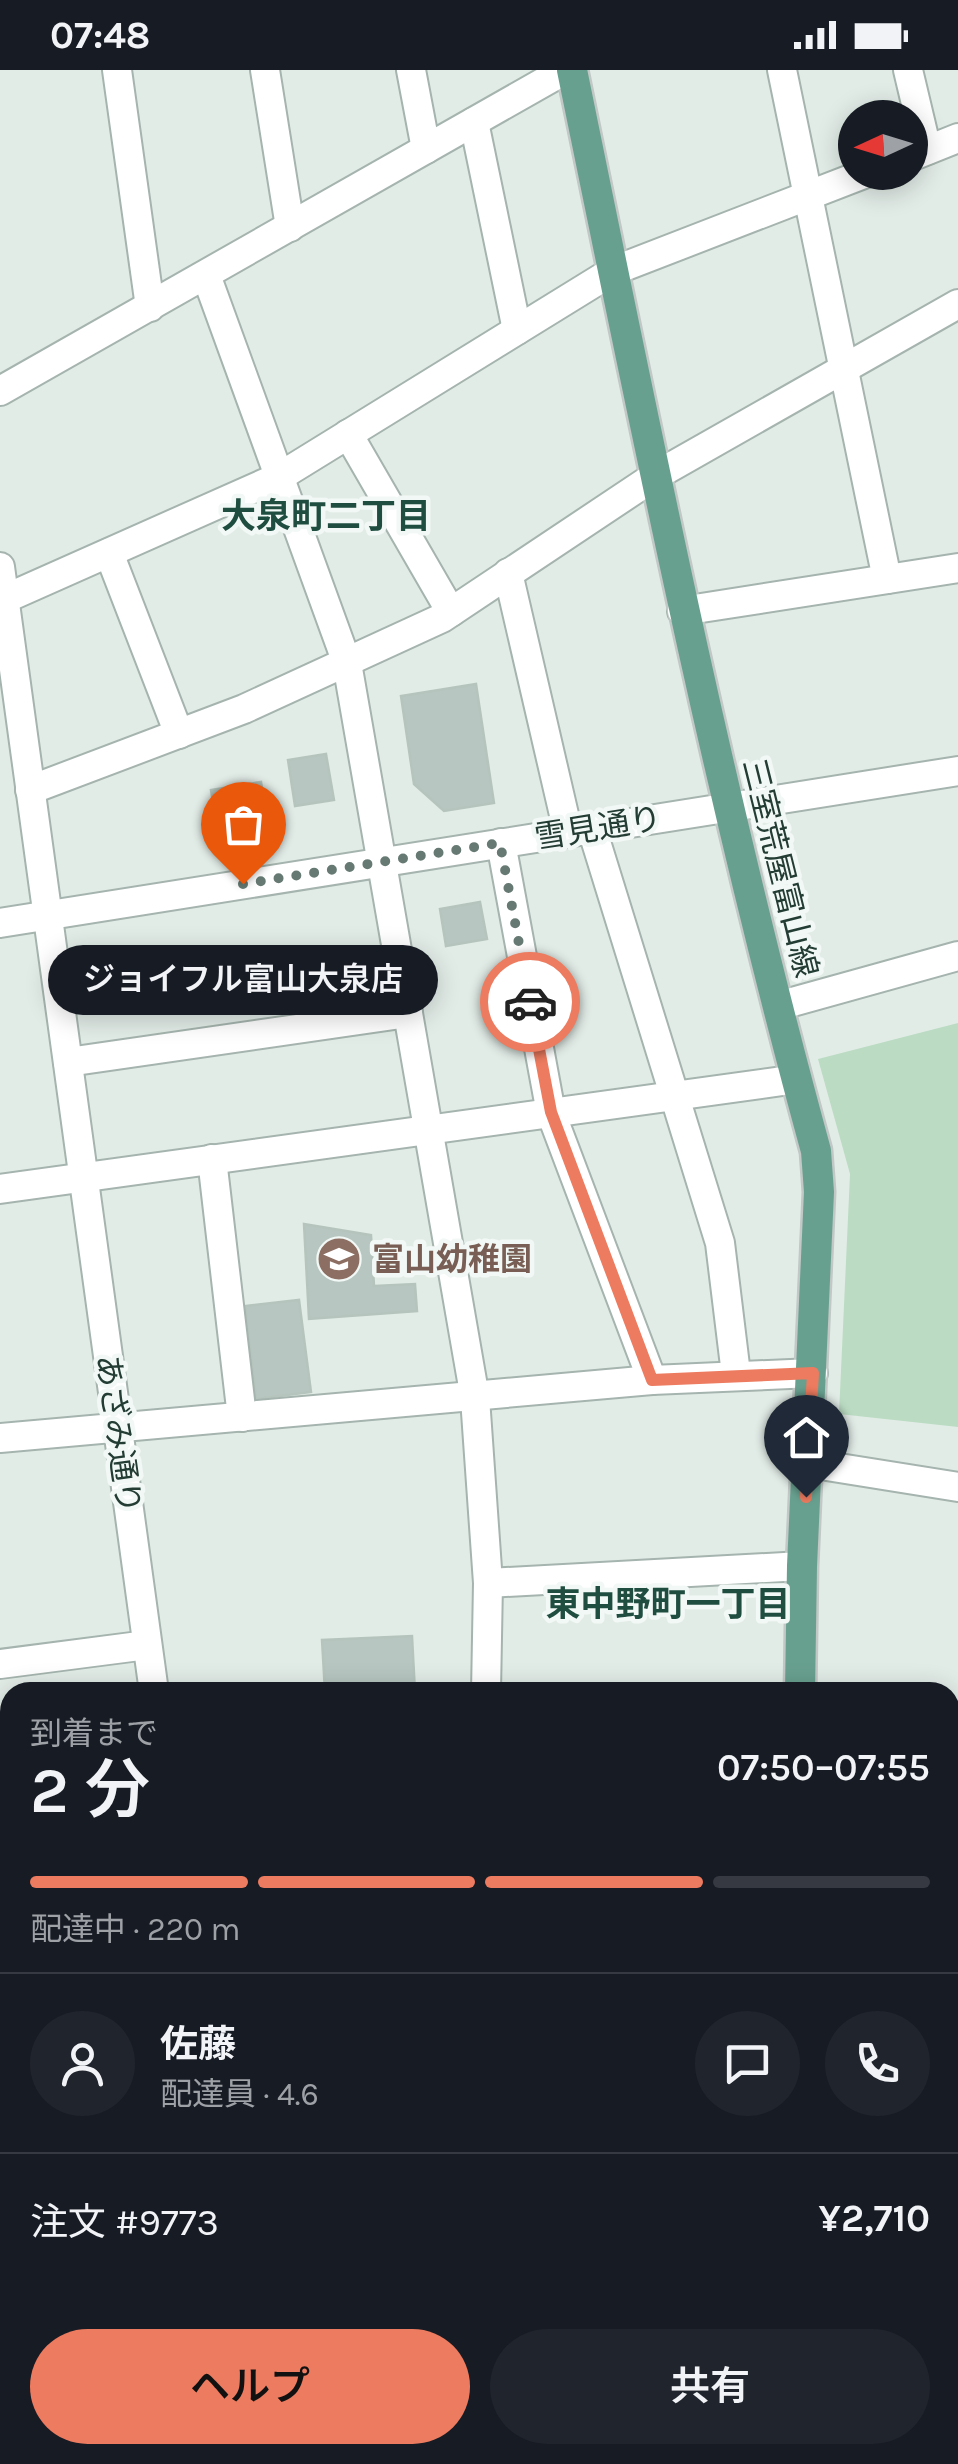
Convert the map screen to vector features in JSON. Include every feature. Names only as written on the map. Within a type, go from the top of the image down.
[{"type":"main road","name":"三室荒屋富山線","points":[[568,70],[682,611],[816,1151],[819,1192],[800,1682]]},
{"type":"street","points":[[117,70],[150,307]]},
{"type":"street","points":[[264,70],[290,227]]},
{"type":"street","points":[[412,70],[426,149]]},
{"type":"street","points":[[0,391],[568,70]]},
{"type":"street","points":[[782,70],[887,579]]},
{"type":"street","points":[[908,70],[912,100]]},
{"type":"street","points":[[474,122],[517,330]]},
{"type":"street","points":[[928,150],[958,138]]},
{"type":"street","points":[[2,600],[279,477],[613,271],[838,184]]},
{"type":"street","points":[[206,275],[347,663],[475,1398],[488,1584],[486,1682]]},
{"type":"street","points":[[30,790],[244,710],[451,612],[654,476],[958,304]]},
{"type":"street","points":[[348,434],[451,612]]},
{"type":"street","points":[[109,553],[179,734]]},
{"type":"street","name":"あざみ通り","points":[[0,567],[153,1682]]},
{"type":"street","points":[[682,611],[958,568]]},
{"type":"street","points":[[508,572],[580,830],[720,1243],[736,1374]]},
{"type":"street","name":"雪見通り","points":[[0,922],[958,771]]},
{"type":"street","points":[[500,843],[551,1112],[652,1380]]},
{"type":"street","points":[[778,1006],[958,956]]},
{"type":"street","points":[[68,1062],[408,1013]]},
{"type":"street","points":[[0,1188],[797,1079]]},
{"type":"street","points":[[212,1158],[242,1417]]},
{"type":"street","points":[[0,1438],[652,1380],[813,1373]]},
{"type":"street","points":[[808,1463],[958,1487]]},
{"type":"street","points":[[488,1584],[802,1566]]},
{"type":"street","points":[[0,1664],[147,1645]]},
{"type":"green space","points":[[958,1023],[958,1427],[839,1414],[850,1174],[818,1059]]},
{"type":"building","points":[[476,684],[494,803],[444,811],[414,784],[401,696]]},
{"type":"building","points":[[326,754],[334,800],[295,806],[288,760]]},
{"type":"building","points":[[261,782],[270,837],[220,846],[211,790]]},
{"type":"building","points":[[480,902],[487,939],[446,946],[440,909]]},
{"type":"building","name":"富山幼稚園","points":[[304,1224],[371,1235],[374,1286],[415,1284],[417,1311],[309,1319]]},
{"type":"building","points":[[299,1300],[311,1392],[256,1399],[245,1306]]},
{"type":"building","points":[[412,1636],[414,1682],[324,1682],[322,1640]]},
{"type":"way so far","points":[[243,884],[500,843],[530,1002]]},
{"type":"place","name":"ジョイフル富山大泉店","points":[[243,884]]},
{"type":"place","name":"富山幼稚園","points":[[339,1259]]},
{"type":"district","name":"大泉町二丁目","points":[[326,516]]},
{"type":"district","name":"東中野町一丁目","points":[[668,1604]]},
{"type":"route","points":[[530,1002],[551,1112],[652,1380],[813,1373],[806,1497]]}]
